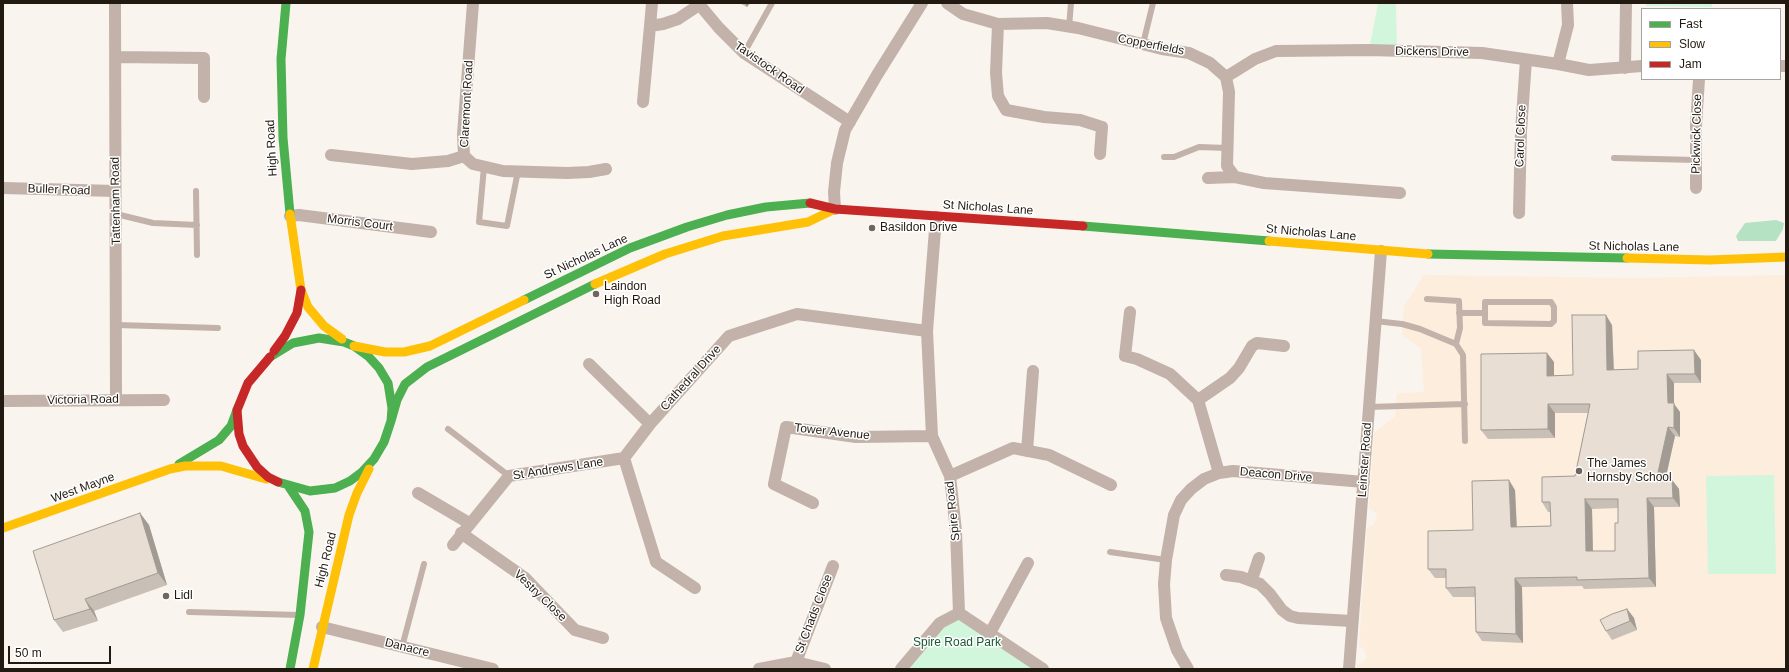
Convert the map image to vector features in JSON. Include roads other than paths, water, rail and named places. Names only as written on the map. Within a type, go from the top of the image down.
[{"type":"main road","name":"High Road","points":[[286,3],[281,59],[283,138],[290,216],[301,290],[315,316],[324,326],[350,344],[379,368],[388,383],[391,395],[391,420],[384,442],[357,493],[349,515],[312,669]]},
{"type":"main road","name":"St Nicholas Lane","points":[[267,359],[281,349],[306,339],[325,338],[385,352],[404,352],[430,346],[630,248],[687,227],[727,215],[766,207],[806,202],[834,209],[1110,228],[1440,255],[1710,260],[1786,257]]},
{"type":"main road","points":[[391,420],[397,400],[405,384],[427,367],[612,276],[665,254],[724,236],[808,222],[834,209]]},
{"type":"main road","name":"High Road","points":[[237,410],[248,383],[285,336],[294,319],[300,302],[301,290]]},
{"type":"main road","points":[[237,410],[239,434],[248,456],[268,477],[285,486],[310,491],[335,488],[350,481],[374,460]]},
{"type":"main road","name":"West Mayne","points":[[3,528],[170,469],[219,440],[230,426],[237,410]]},
{"type":"main road","name":"West Mayne","points":[[170,469],[201,465],[221,466],[256,475],[285,486]]},
{"type":"main road","name":"High Road","points":[[285,486],[301,504],[309,525],[309,542],[300,615],[290,669]]},
{"type":"street","name":"Tattenham Road","points":[[115,3],[116,400]]},
{"type":"street","name":"Claremont Road","points":[[473,3],[463,134],[464,156],[473,164],[503,171],[567,173],[590,172],[606,169]]},
{"type":"street","points":[[643,102],[652,3]]},
{"type":"street","points":[[834,209],[837,163],[846,130],[896,44],[922,3]]},
{"type":"street","name":"Copperfields","points":[[947,3],[963,14],[998,24],[1047,23],[1189,53],[1210,63],[1226,77]]},
{"type":"street","points":[[1558,64],[1568,25],[1567,3]]},
{"type":"street","points":[[1626,3],[1626,68]]},
{"type":"street","points":[[650,26],[663,24],[678,19],[698,4]]},
{"type":"street","name":"Tavistock Road","points":[[698,4],[744,53],[850,122]]},
{"type":"street","points":[[998,24],[996,73],[998,96],[1006,110],[1044,117],[1080,120],[1102,127],[1100,154]]},
{"type":"street","name":"Dickens Drive","points":[[1226,77],[1255,59],[1276,51],[1369,50],[1482,54],[1558,64],[1589,70],[1641,66]]},
{"type":"street","points":[[115,57],[204,58],[204,97]]},
{"type":"street","name":"Carol Close","points":[[1519,213],[1521,131],[1526,60]]},
{"type":"street","points":[[1226,77],[1229,92],[1227,166],[1235,177]]},
{"type":"street","name":"Pickwick Close","points":[[1696,188],[1696,126],[1699,80]]},
{"type":"street","points":[[331,155],[412,164],[448,161],[464,156]]},
{"type":"street","points":[[1208,178],[1235,177],[1264,183],[1400,193]]},
{"type":"street","name":"Buller Road","points":[[3,188],[115,191]]},
{"type":"street","name":"Morris Court","points":[[290,216],[299,215],[431,232]]},
{"type":"street","name":"Spire Road","points":[[936,217],[927,331],[932,436],[950,476],[956,531],[959,613]]},
{"type":"street","name":"Leinster Road","points":[[1349,669],[1380,251]]},
{"type":"street","points":[[1130,312],[1125,356],[1136,359],[1170,374],[1198,400],[1219,473]]},
{"type":"street","name":"Cathedral Drive","points":[[624,458],[650,424],[729,336],[797,314],[927,331]]},
{"type":"street","points":[[1198,400],[1230,378],[1239,368],[1252,346],[1257,343],[1284,346]]},
{"type":"street","points":[[589,364],[650,424]]},
{"type":"street","points":[[1026,451],[1033,371]]},
{"type":"street","name":"Victoria Road","points":[[3,400],[164,400]]},
{"type":"street","name":"Tower Avenue","points":[[813,503],[774,484],[786,427],[856,437],[932,436]]},
{"type":"street","points":[[950,476],[1013,448],[1049,455],[1110,485]]},
{"type":"street","points":[[624,458],[656,562],[695,588]]},
{"type":"street","name":"St Andrews Lane","points":[[453,545],[461,533],[508,476],[624,458]]},
{"type":"street","name":"Deacon Drive","points":[[1188,669],[1177,650],[1166,618],[1164,600],[1166,560],[1174,514],[1181,500],[1191,489],[1204,480],[1219,473],[1233,471],[1249,471],[1364,482]]},
{"type":"street","points":[[418,493],[469,523]]},
{"type":"street","name":"Vestry Close","points":[[461,533],[525,578],[575,630],[603,638]]},
{"type":"street","points":[[1252,579],[1259,558]]},
{"type":"street","points":[[990,633],[1028,564]]},
{"type":"street","name":"St Chads Close","points":[[796,662],[833,566]]},
{"type":"street","points":[[1226,575],[1252,579],[1260,584],[1282,610],[1290,616],[1298,618],[1352,621]]},
{"type":"street","points":[[901,669],[940,623],[959,613],[1043,669]]},
{"type":"street","name":"Danacre","points":[[322,628],[493,669]]},
{"type":"street","points":[[759,669],[796,662],[825,669]]},
{"type":"lane","points":[[744,53],[772,3]]},
{"type":"lane","points":[[1069,27],[1071,3]]},
{"type":"lane","points":[[1143,44],[1153,3]]},
{"type":"lane","points":[[1164,157],[1174,157],[1199,147],[1227,148]]},
{"type":"lane","points":[[1614,158],[1697,160]]},
{"type":"lane","points":[[484,167],[479,222],[507,226],[518,172]]},
{"type":"lane","points":[[196,191],[197,255]]},
{"type":"lane","points":[[116,214],[153,223],[197,225]]},
{"type":"lane","points":[[1427,299],[1459,301],[1460,328],[1456,344]]},
{"type":"lane","points":[[1485,302],[1551,302],[1554,307],[1554,321],[1551,324],[1485,323],[1484,313],[1485,302]]},
{"type":"lane","points":[[1459,313],[1484,313]]},
{"type":"lane","points":[[1375,321],[1420,329],[1456,344],[1463,355],[1465,441]]},
{"type":"lane","points":[[117,325],[218,328]]},
{"type":"lane","points":[[1369,407],[1465,404]]},
{"type":"lane","points":[[448,429],[508,476]]},
{"type":"lane","points":[[1110,552],[1166,560]]},
{"type":"lane","points":[[402,647],[424,564]]},
{"type":"lane","points":[[189,612],[300,615]]},
{"type":"place","name":"Basildon Drive","points":[[872,228]]},
{"type":"place","name":"Laindon High Road","points":[[596,294]]},
{"type":"place","name":"The James Hornsby School","points":[[1579,471]]},
{"type":"place","name":"Lidl","points":[[166,596]]},
{"type":"park label","name":"Spire Road Park","points":[[957,643]]}]
